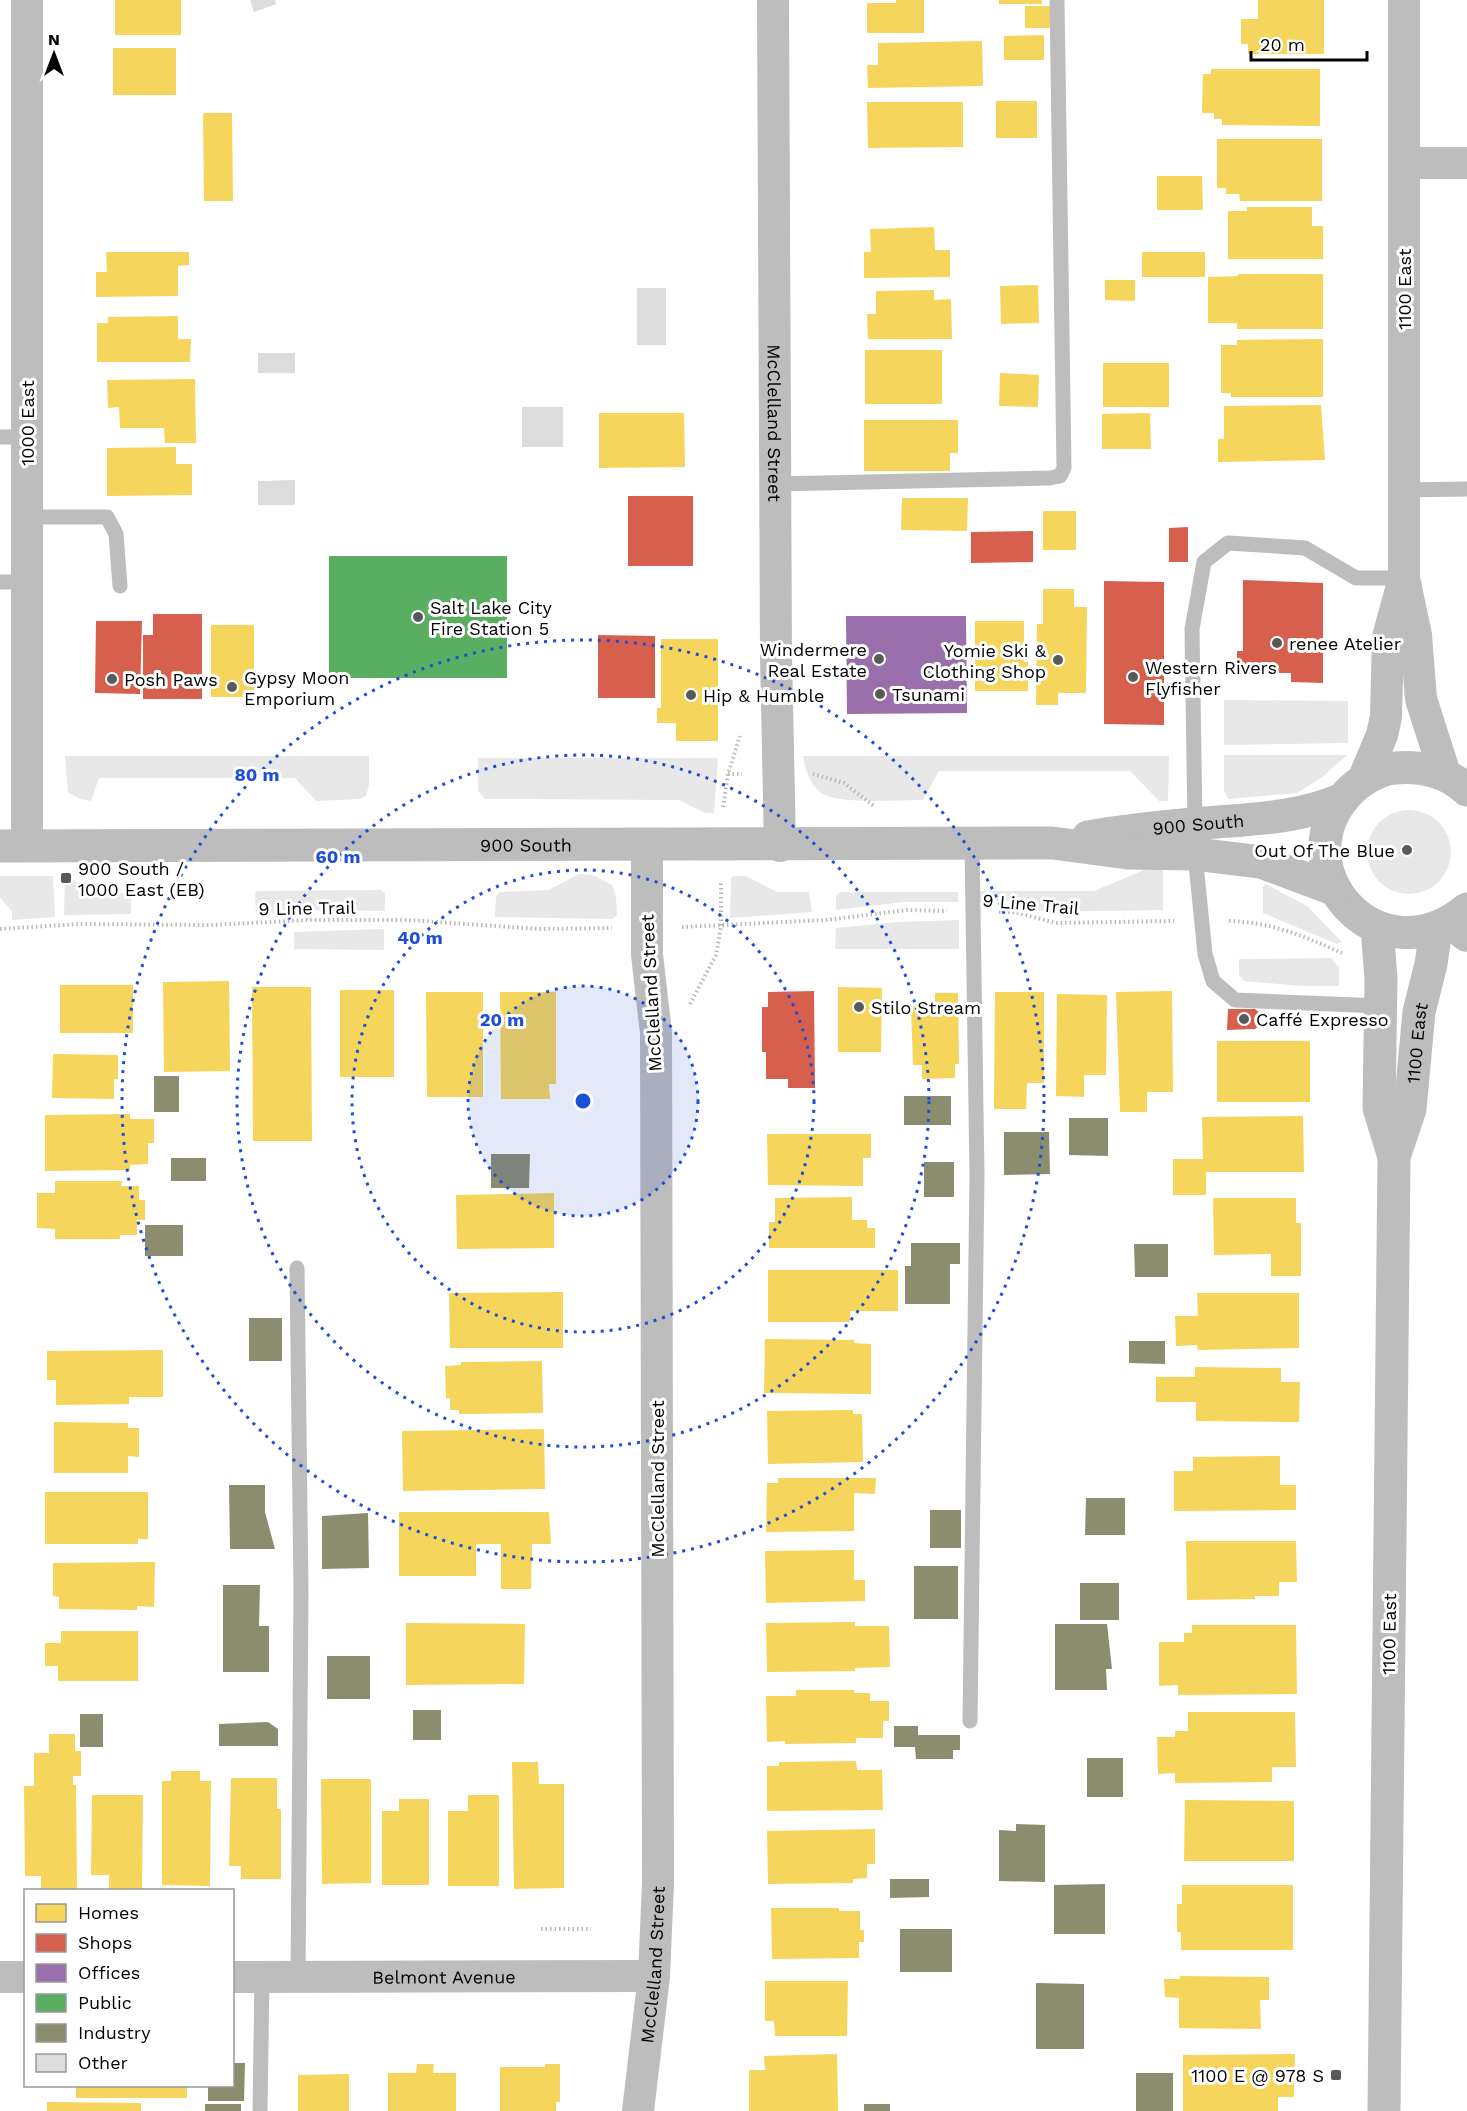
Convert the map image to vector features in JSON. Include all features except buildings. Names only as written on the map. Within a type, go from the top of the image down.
[{"type":"street","name":"1000 East","points":[[14,846],[14,582],[28,517],[14,437],[27,0]]},
{"type":"street","name":"McClelland Street","points":[[773,0],[775,484],[780,846]]},
{"type":"street","name":"1100 East","points":[[1404,0],[1404,578],[1416,635],[1421,699],[1456,782]]},
{"type":"street","points":[[1404,163],[1467,163]]},
{"type":"street","name":"1100 East","points":[[1353,789],[1382,735],[1386,717],[1388,637],[1404,578]]},
{"type":"street","name":"900 South","points":[[14,846],[780,846],[1195,839],[1260,820],[1315,811],[1389,769],[1417,767],[1456,782]]},
{"type":"street","points":[[1353,789],[1333,815],[1327,834],[1325,853],[1328,872],[1336,890],[1360,918],[1396,933],[1416,933],[1455,924]]},
{"type":"street","name":"900 South","points":[[1195,839],[1336,890]]},
{"type":"street","name":"McClelland Street","points":[[638,2111],[654,1976],[658,1883],[656,1033],[647,955],[647,846]]},
{"type":"street","name":"1100 East","points":[[1394,1157],[1410,1109],[1419,1012],[1424,984],[1431,964],[1455,924]]},
{"type":"street","name":"1100 East","points":[[1377,927],[1381,969],[1379,1107],[1394,1157],[1384,2111]]},
{"type":"street","name":"Belmont Avenue","points":[[247,1977],[654,1976]]},
{"type":"street","points":[[0,1977],[24,1977]]},
{"type":"lane","points":[[775,484],[1060,476],[1064,468],[1057,0]]},
{"type":"lane","points":[[1404,490],[1467,489]]},
{"type":"lane","points":[[28,517],[107,517],[116,534],[120,586]]},
{"type":"lane","points":[[1380,1006],[1235,1000],[1213,981],[1204,954],[1195,839],[1192,629],[1204,562],[1228,543],[1305,548],[1356,578],[1404,578]]},
{"type":"lane","points":[[970,1721],[971,1474],[978,1175],[972,844]]},
{"type":"lane","points":[[297,1268],[301,1592],[298,1977]]},
{"type":"lane","points":[[247,1977],[260,2111]]},
{"type":"path","points":[[723,812],[728,774],[736,751]]},
{"type":"path","points":[[685,1013],[716,955],[721,927],[721,876]]},
{"type":"path","name":"9 Line Trail","points":[[675,927],[721,927],[826,920],[907,910],[1014,912],[1056,923],[1203,920],[1262,923],[1286,929],[1345,954]]},
{"type":"path","name":"9 Line Trail","points":[[0,929],[79,924],[211,925],[309,920],[408,920],[539,929],[614,928]]},
{"type":"path","points":[[541,1929],[591,1929]]},
{"type":"shaded area","points":[[1224,700],[1348,701],[1348,743],[1224,745]]},
{"type":"shaded area","points":[[1224,755],[1347,755],[1321,778],[1297,793],[1228,799],[1224,790]]},
{"type":"shaded area","points":[[65,756],[369,756],[369,785],[366,796],[360,799],[316,801],[295,778],[99,778],[91,801],[80,799],[68,792]]},
{"type":"shaded area","points":[[803,756],[1169,756],[1168,801],[1159,801],[1130,771],[939,771],[923,800],[845,800],[825,795],[812,784]]},
{"type":"shaded area","points":[[478,758],[718,758],[714,813],[705,813],[679,800],[485,799],[478,791]]},
{"type":"shaded area","points":[[1409,810],[1432,817],[1444,829],[1451,852],[1444,875],[1432,887],[1409,894],[1386,887],[1374,875],[1367,852],[1374,829],[1386,817]]},
{"type":"shaded area","points":[[1163,869],[1163,910],[1044,912],[1008,901],[980,901],[980,891],[1094,891],[1144,870]]},
{"type":"shaded area","points":[[579,874],[593,875],[612,885],[616,896],[617,915],[612,919],[495,917],[496,896],[500,892],[549,890]]},
{"type":"shaded area","points":[[0,876],[53,876],[55,917],[12,920],[12,911],[0,898]]},
{"type":"shaded area","points":[[65,876],[72,878],[89,892],[128,893],[131,896],[131,914],[64,915]]},
{"type":"shaded area","points":[[746,876],[777,892],[809,892],[812,912],[730,918],[731,878]]},
{"type":"shaded area","points":[[1266,884],[1307,906],[1342,942],[1337,944],[1263,913],[1263,887]]},
{"type":"shaded area","points":[[381,890],[385,893],[385,911],[311,910],[256,914],[255,894],[257,891]]},
{"type":"shaded area","points":[[840,892],[958,892],[958,902],[904,902],[836,910],[836,895]]},
{"type":"shaded area","points":[[959,920],[959,949],[835,949],[836,928],[898,922]]},
{"type":"shaded area","points":[[384,929],[384,950],[294,949],[294,932]]},
{"type":"shaded area","points":[[1331,958],[1339,967],[1339,986],[1302,986],[1244,981],[1239,975],[1239,959]]},
{"type":"place","name":"Salt Lake City Fire Station 5","points":[[418,617]]},
{"type":"place","name":"renee Atelier","points":[[1277,643]]},
{"type":"place","name":"Windermere Real Estate","points":[[879,659]]},
{"type":"place","name":"Yomie Ski & Clothing Shop","points":[[1058,660]]},
{"type":"place","name":"Western Rivers Flyfisher","points":[[1133,677]]},
{"type":"place","name":"Posh Paws","points":[[112,679]]},
{"type":"place","name":"Gypsy Moon Emporium","points":[[232,687]]},
{"type":"place","name":"Tsunami","points":[[880,694]]},
{"type":"place","name":"Hip & Humble","points":[[691,695]]},
{"type":"place","name":"Out Of The Blue","points":[[1407,850]]},
{"type":"place","name":"900 South / 1000 East (EB)","points":[[66,878]]},
{"type":"place","name":"Stilo Stream","points":[[859,1007]]},
{"type":"place","name":"Caffé Expresso","points":[[1244,1019]]},
{"type":"place","name":"1100 E @ 978 S","points":[[1336,2075]]}]
